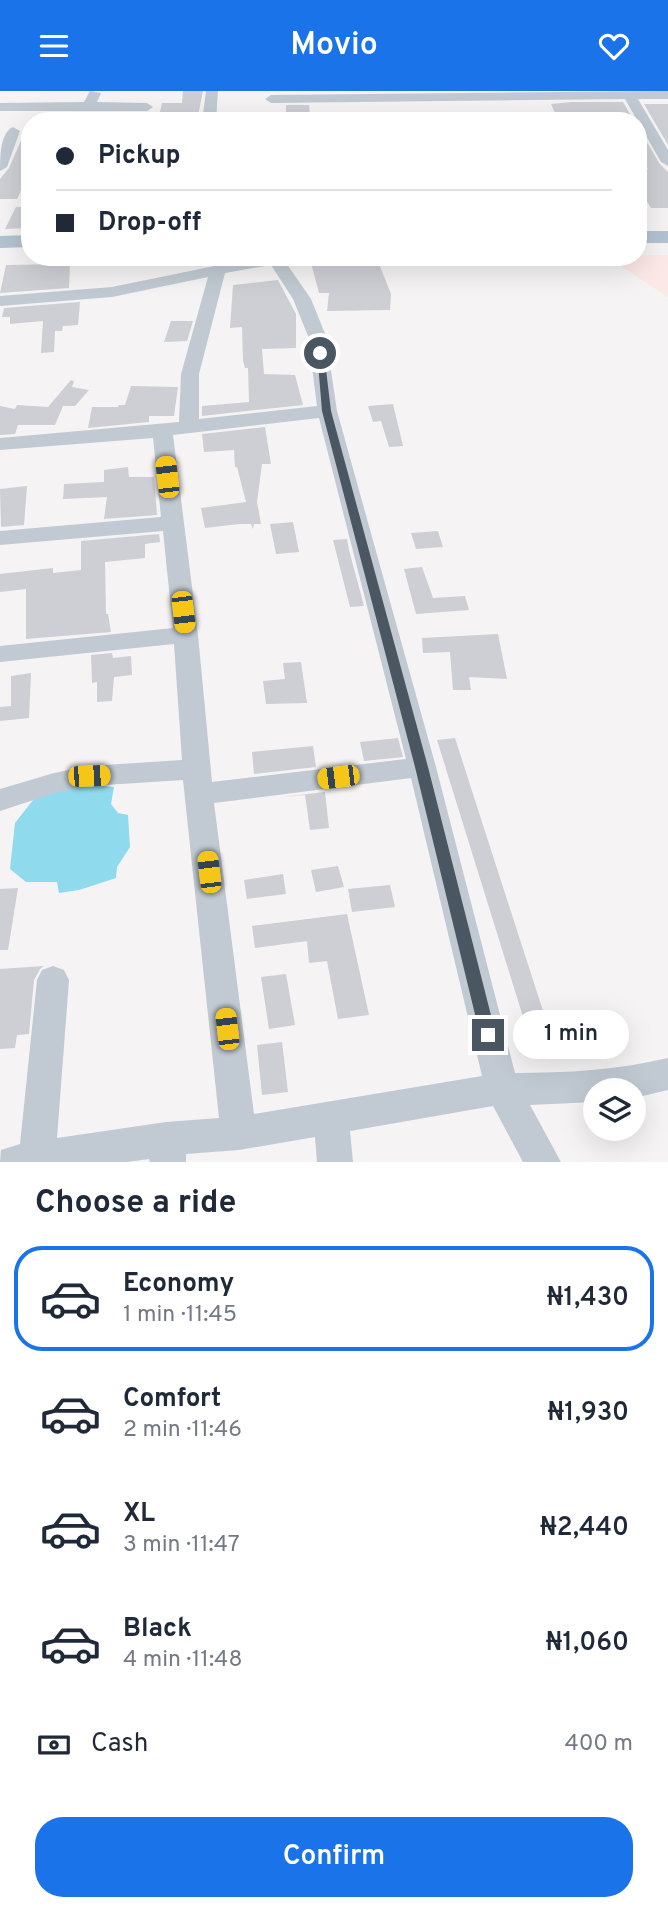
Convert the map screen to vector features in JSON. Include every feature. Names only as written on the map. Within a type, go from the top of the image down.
[{"type":"main road","points":[[647,237],[668,237]]},
{"type":"main road","points":[[0,242],[21,241]]},
{"type":"main road","points":[[647,243],[668,243]]},
{"type":"main road","points":[[0,248],[21,248]]},
{"type":"street","points":[[89,106],[96,91]]},
{"type":"street","points":[[146,112],[152,91]]},
{"type":"street","points":[[210,112],[212,91]]},
{"type":"street","points":[[271,100],[339,103],[470,94],[668,95]]},
{"type":"street","points":[[629,95],[639,112]]},
{"type":"street","points":[[0,107],[89,106],[131,112]]},
{"type":"street","points":[[647,125],[668,125]]},
{"type":"street","points":[[647,127],[667,158]]},
{"type":"street","points":[[0,167],[7,131]]},
{"type":"street","points":[[0,301],[112,292],[234,266]]},
{"type":"street","points":[[280,266],[313,321],[323,370],[327,411],[422,767],[502,1089],[543,1162]]},
{"type":"street","points":[[189,426],[190,374],[218,269]]},
{"type":"street","points":[[0,444],[162,431],[327,411]]},
{"type":"street","points":[[162,431],[186,635],[198,782],[239,1133]]},
{"type":"street","points":[[0,538],[173,523]]},
{"type":"street","points":[[0,654],[186,635]]},
{"type":"street","points":[[0,800],[54,783],[89,776],[198,782],[422,767]]},
{"type":"street","points":[[53,980],[26,1161],[167,1151],[239,1133],[502,1089],[577,1088],[630,1083],[668,1074]]},
{"type":"street","points":[[331,1119],[335,1162]]},
{"type":"shaded area","points":[[647,255],[668,255],[668,297],[621,266],[647,266]]},
{"type":"water","points":[[96,780],[104,786],[114,787],[111,804],[118,813],[128,815],[130,847],[117,867],[116,878],[79,890],[59,893],[57,882],[26,882],[10,869],[15,823],[37,795]]},
{"type":"building","points":[[183,91],[203,91],[199,112],[160,112],[162,103],[182,103]]},
{"type":"building","points":[[623,102],[629,112],[554,112],[551,104]]},
{"type":"building","points":[[644,104],[668,104],[668,145]]},
{"type":"building","points":[[286,105],[309,105],[310,112],[286,112]]},
{"type":"building","points":[[21,141],[21,190],[17,199],[0,199],[0,179],[9,168]]},
{"type":"building","points":[[647,142],[659,163],[668,172],[668,208],[651,208],[647,201]]},
{"type":"building","points":[[16,207],[21,207],[21,228],[5,229]]},
{"type":"building","points":[[6,265],[70,266],[69,288],[0,293]]},
{"type":"building","points":[[312,266],[380,266],[391,294],[390,310],[327,311],[329,293],[319,293]]},
{"type":"building","points":[[278,280],[296,314],[296,348],[262,349],[264,374],[295,375],[303,405],[202,416],[202,406],[249,402],[248,368],[245,368],[243,361],[242,327],[230,328],[233,285]]},
{"type":"building","points":[[80,302],[78,325],[63,326],[62,331],[55,331],[54,352],[41,353],[43,321],[10,324],[10,317],[2,317],[4,308]]},
{"type":"building","points":[[171,321],[193,321],[187,341],[164,342]]},
{"type":"building","points":[[71,380],[74,381],[72,387],[89,390],[75,406],[63,406],[55,425],[18,425],[15,434],[0,435],[0,406],[15,409],[17,405],[48,407]]},
{"type":"building","points":[[131,386],[178,387],[174,416],[149,416],[149,422],[88,428],[92,407],[125,405]]},
{"type":"building","points":[[393,404],[403,446],[389,447],[381,421],[373,422],[368,406]]},
{"type":"building","points":[[265,427],[271,464],[262,464],[257,502],[261,524],[254,524],[253,529],[251,524],[205,528],[201,508],[246,502],[235,467],[234,450],[204,452],[202,434]]},
{"type":"building","points":[[128,467],[129,477],[154,477],[157,515],[104,519],[107,497],[63,499],[64,484],[104,482],[104,470]]},
{"type":"building","points":[[27,486],[24,525],[1,527],[0,489]]},
{"type":"building","points":[[293,522],[299,552],[276,554],[270,524]]},
{"type":"building","points":[[438,531],[443,547],[416,549],[411,533]]},
{"type":"building","points":[[159,534],[160,542],[145,544],[145,558],[105,562],[106,614],[111,632],[26,639],[26,589],[0,592],[0,574],[53,568],[53,573],[81,570],[81,541]]},
{"type":"building","points":[[347,539],[364,606],[350,607],[333,540]]},
{"type":"building","points":[[422,567],[433,598],[465,596],[469,610],[416,614],[404,569]]},
{"type":"building","points":[[498,634],[507,679],[469,677],[471,690],[453,690],[450,652],[423,653],[422,638]]},
{"type":"building","points":[[112,653],[113,658],[131,656],[132,675],[114,677],[112,701],[97,702],[97,682],[92,683],[91,655]]},
{"type":"building","points":[[301,662],[307,703],[266,704],[263,681],[285,679],[283,663]]},
{"type":"building","points":[[31,673],[29,718],[0,721],[0,707],[11,706],[11,676]]},
{"type":"building","points":[[398,738],[403,757],[364,761],[360,742]]},
{"type":"building","points":[[455,738],[545,1017],[524,1020],[437,740]]},
{"type":"building","points":[[313,746],[316,767],[254,774],[252,752]]},
{"type":"building","points":[[325,792],[329,828],[310,830],[305,795],[282,797]]},
{"type":"building","points":[[338,866],[344,887],[316,892],[311,870]]},
{"type":"building","points":[[283,874],[286,894],[247,899],[244,880]]},
{"type":"building","points":[[390,885],[395,907],[352,912],[348,889]]},
{"type":"building","points":[[18,888],[8,950],[0,950],[0,889]]},
{"type":"building","points":[[347,914],[369,1015],[338,1019],[327,961],[309,963],[307,941],[255,948],[252,926]]},
{"type":"building","points":[[44,966],[34,980],[29,1034],[17,1035],[15,1048],[0,1049],[0,969]]},
{"type":"building","points":[[286,974],[295,1025],[269,1029],[261,977]]},
{"type":"building","points":[[282,1042],[288,1092],[262,1095],[257,1045]]},
{"type":"route","points":[[320,353],[327,411],[422,767],[488,1035]]}]
